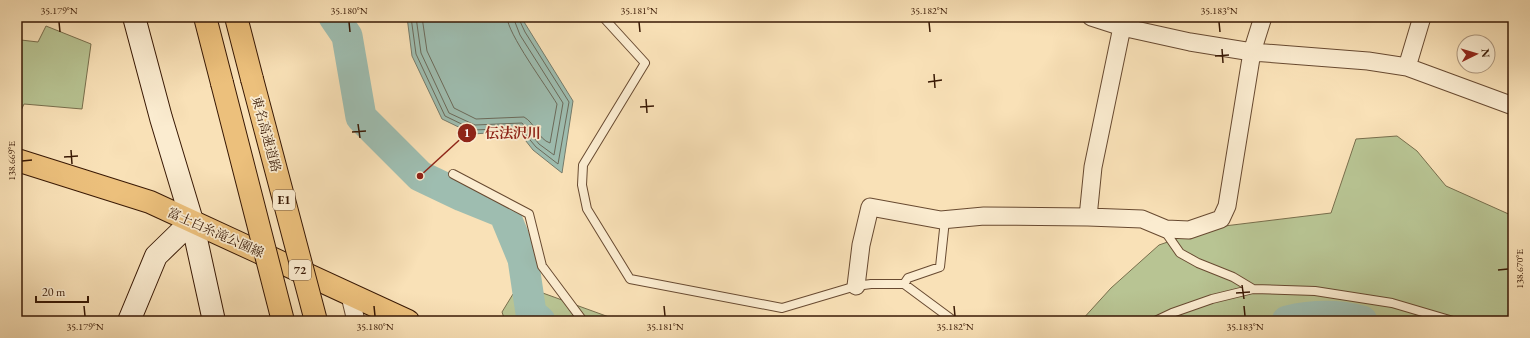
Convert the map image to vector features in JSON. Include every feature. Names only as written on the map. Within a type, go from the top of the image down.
[{"type":"main road","name":"E1","points":[[205,17],[283,321]]},
{"type":"main road","name":"東名高速道路","points":[[236,17],[316,321]]},
{"type":"main road","name":"富士白糸滝公園線","points":[[17,160],[150,202],[349,292],[408,321]]},
{"type":"street","points":[[134,17],[192,221],[214,321]]},
{"type":"street","points":[[1091,17],[1122,27],[1190,42],[1252,52],[1368,61],[1407,67],[1513,106]]},
{"type":"street","points":[[856,286],[861,245],[870,207],[945,220],[984,216],[1142,219],[1162,228],[1189,230],[1221,219],[1227,206],[1252,52],[1263,17]]},
{"type":"street","points":[[1407,67],[1422,17]]},
{"type":"street","points":[[1088,217],[1093,167],[1122,27]]},
{"type":"street","points":[[129,321],[156,256],[192,221]]},
{"type":"street","points":[[349,292],[356,321]]},
{"type":"lane","points":[[603,17],[645,63],[583,165],[582,185],[587,209],[630,279],[782,308],[856,286],[871,284],[904,284],[954,321]]},
{"type":"lane","points":[[454,174],[530,214],[542,266],[574,312],[583,321]]},
{"type":"lane","points":[[904,284],[908,278],[940,267],[945,220]]},
{"type":"lane","points":[[1162,228],[1180,253],[1198,263],[1233,277],[1253,289]]},
{"type":"lane","points":[[1155,321],[1172,313],[1212,299],[1253,289],[1315,291],[1392,303],[1453,321]]},
{"type":"green space","points":[[46,26],[91,44],[82,109],[24,104],[17,119],[17,48],[21,40],[38,42]]},
{"type":"green space","points":[[1397,136],[1417,151],[1446,186],[1513,216],[1513,321],[1081,321],[1111,288],[1159,245],[1208,228],[1331,213],[1356,139]]},
{"type":"green space","points":[[540,292],[620,321],[505,321],[502,312],[513,294]]},
{"type":"green space","points":[[838,319],[853,321],[758,321]]},
{"type":"water","points":[[407,17],[521,17],[573,101],[562,173],[533,150],[518,131],[473,134],[442,119],[412,56]]},
{"type":"waterway","points":[[334,17],[347,36],[361,117],[420,176],[462,196],[504,213],[523,259],[531,313],[540,321]]},
{"type":"waterway","points":[[1287,321],[1306,317],[1324,316],[1343,317],[1362,321]]},
{"type":"place","name":"伝法沢川","points":[[420,176]]}]
